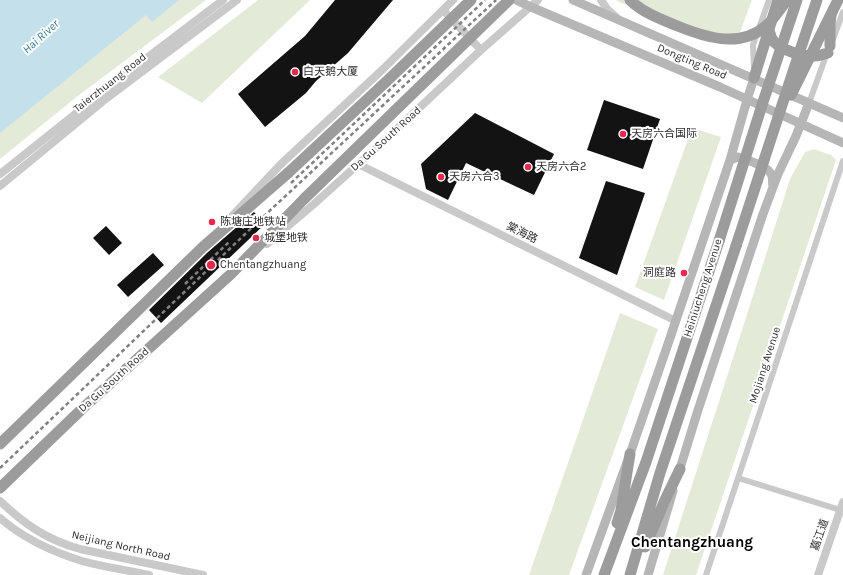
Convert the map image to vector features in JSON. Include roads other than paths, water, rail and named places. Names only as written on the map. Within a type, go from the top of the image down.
[{"type":"highway","points":[[0,444],[203,247],[288,173],[471,0]]},
{"type":"highway","name":"Da Gu South Road","points":[[0,488],[83,408],[231,274],[305,198],[509,0]]},
{"type":"highway","points":[[630,0],[654,16],[690,31],[715,38],[733,39],[752,35],[764,28],[777,14],[786,0]]},
{"type":"highway","points":[[754,78],[778,0]]},
{"type":"highway","name":"Heiniucheng Avenue","points":[[604,575],[646,462],[719,241],[762,102],[797,0]]},
{"type":"highway","name":"Heiniucheng Avenue","points":[[631,575],[660,473],[817,0]]},
{"type":"highway","points":[[769,30],[772,40],[787,51],[816,56],[829,50],[833,0]]},
{"type":"highway","points":[[777,124],[838,0]]},
{"type":"highway","points":[[604,575],[621,510],[630,454]]},
{"type":"highway","points":[[631,575],[680,469]]},
{"type":"main road","points":[[516,0],[531,7]]},
{"type":"main road","name":"Dongting Road","points":[[573,0],[843,118]]},
{"type":"main road","name":"Dongting Road","points":[[531,7],[720,87],[843,143]]},
{"type":"main road","name":"Heiniucheng Avenue","points":[[586,575],[676,321],[730,160],[754,78]]},
{"type":"main road","points":[[648,575],[703,394],[763,214],[809,103]]},
{"type":"main road","points":[[730,160],[738,157],[756,163],[768,170],[772,176],[773,188]]},
{"type":"street","name":"Taierzhuang Road","points":[[0,174],[118,80],[223,0]]},
{"type":"street","name":"Taierzhuang Road","points":[[0,186],[107,98],[236,0]]},
{"type":"street","points":[[203,247],[282,164],[380,72],[453,0]]},
{"type":"street","name":"Da Gu South Road","points":[[231,274],[308,209],[385,140],[481,50],[538,0]]},
{"type":"street","points":[[601,0],[617,19]]},
{"type":"street","points":[[754,78],[753,45],[768,0]]},
{"type":"street","points":[[443,10],[481,50]]},
{"type":"street","points":[[809,103],[843,12]]},
{"type":"street","name":"Mojiang Avenue","points":[[706,575],[843,161]]},
{"type":"street","name":"棠海路","points":[[358,164],[676,321]]},
{"type":"street","points":[[738,478],[842,511]]},
{"type":"street","name":"Neijiang North Road","points":[[0,501],[31,527],[50,538],[65,544],[203,575]]},
{"type":"street","name":"嘉江道","points":[[818,575],[842,511],[843,502]]},
{"type":"street","name":"Neijiang North Road","points":[[0,518],[26,537],[52,550],[83,561],[149,575]]},
{"type":"water","name":"Hai River","points":[[0,0],[179,0],[152,22],[146,15],[0,133]]},
{"type":"railway","points":[[291,183],[485,0]]},
{"type":"railway","points":[[0,468],[263,217],[496,0]]},
{"type":"railway","points":[[185,284],[230,241]]},
{"type":"place","name":"白天鹅大厦","points":[[295,72]]},
{"type":"place","name":"天房六合国际","points":[[623,134]]},
{"type":"place","name":"天房六合2","points":[[528,167]]},
{"type":"place","name":"天房六合3","points":[[441,177]]},
{"type":"place","name":"陈塘庄地铁站","points":[[212,222]]},
{"type":"place","name":"城堡地铁","points":[[256,238]]},
{"type":"place","name":"Chentangzhuang","points":[[211,265]]},
{"type":"place","name":"洞庭路","points":[[684,273]]},
{"type":"district","name":"Chentangzhuang","points":[[692,543]]}]
